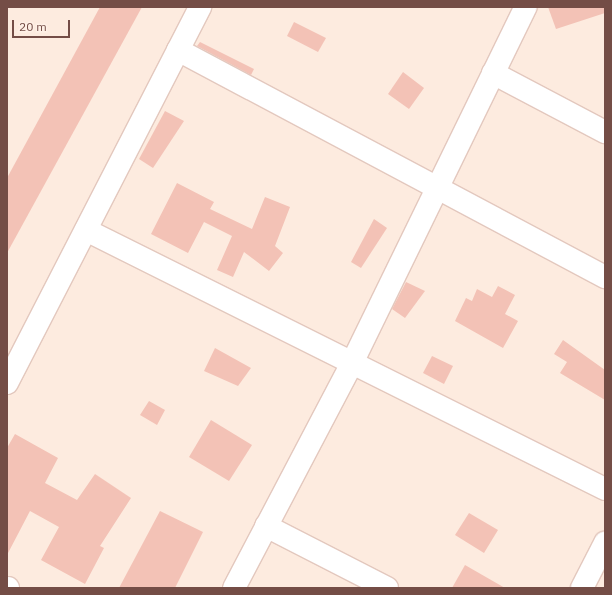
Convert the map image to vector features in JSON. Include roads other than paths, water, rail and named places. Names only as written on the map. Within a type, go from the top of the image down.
[{"type":"street","points":[[7,383],[200,7]]},
{"type":"street","points":[[234,588],[352,363],[526,7]]},
{"type":"street","points":[[178,50],[605,277]]},
{"type":"street","points":[[493,74],[605,132]]},
{"type":"street","points":[[86,230],[605,489]]},
{"type":"street","points":[[266,526],[387,588]]},
{"type":"street","points":[[582,588],[605,543]]}]
